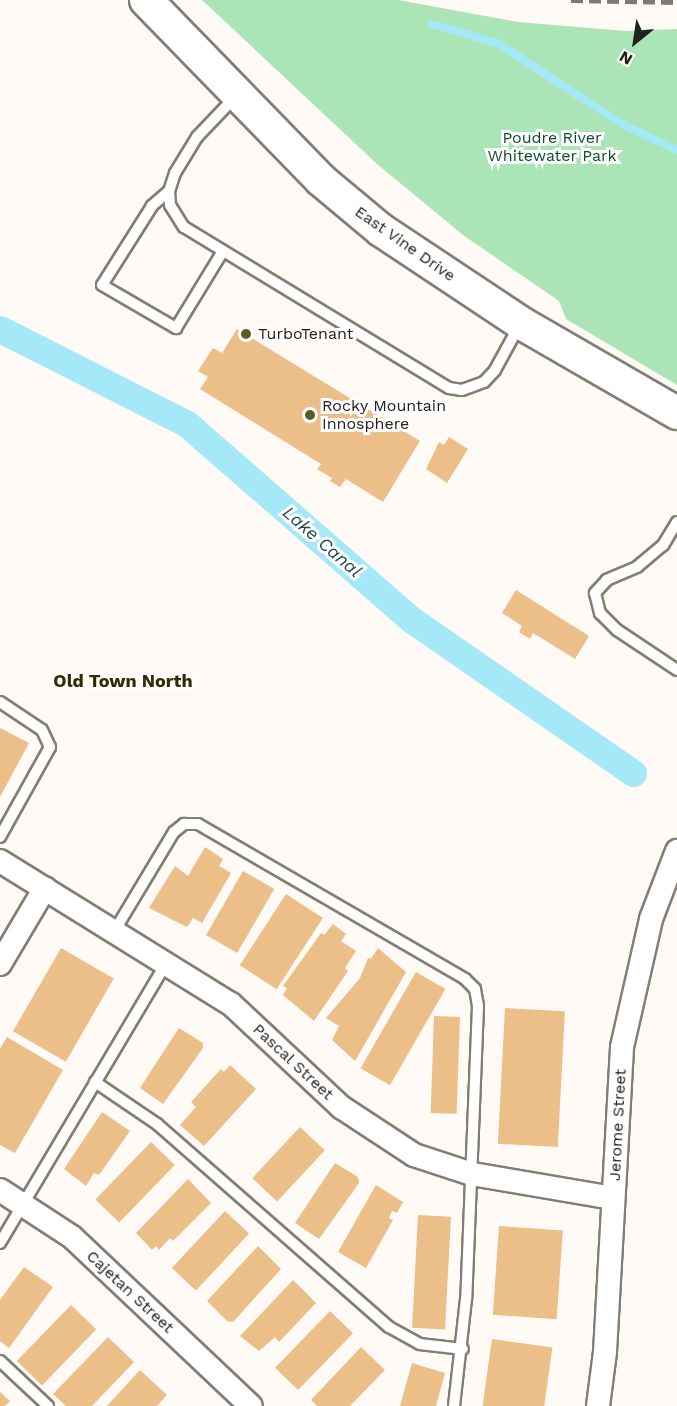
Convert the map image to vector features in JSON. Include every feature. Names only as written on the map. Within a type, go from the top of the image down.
[{"type":"main road","name":"East Vine Drive","points":[[146,0],[321,180],[381,230],[521,323],[677,413]]},
{"type":"street","name":"Jerome Street","points":[[598,1406],[605,1352],[622,1047],[651,919],[677,851]]},
{"type":"street","name":"Pascal Street","points":[[0,861],[167,962],[231,1004],[341,1107],[378,1135],[414,1155],[472,1174],[614,1198]]},
{"type":"street","points":[[0,964],[45,888]]},
{"type":"street","name":"Cajetan Street","points":[[0,1190],[72,1237],[251,1406]]},
{"type":"lane","points":[[237,95],[197,137],[174,173],[169,191],[170,205],[184,227],[449,388],[462,390],[484,382],[495,370],[521,323]]},
{"type":"lane","points":[[169,191],[152,207],[102,285],[176,328],[223,251]]},
{"type":"lane","points":[[677,522],[663,545],[637,567],[607,580],[596,593],[600,613],[617,630],[677,670]]},
{"type":"lane","points":[[0,702],[42,730],[50,747],[0,837]]},
{"type":"lane","points":[[115,930],[174,832],[184,824],[198,824],[465,979],[475,989],[478,1006],[472,1174],[463,1349],[454,1406]]},
{"type":"lane","points":[[0,1243],[167,962]]},
{"type":"lane","points":[[95,1082],[157,1124],[389,1327],[420,1344],[463,1349]]},
{"type":"lane","points":[[0,1361],[48,1406]]},
{"type":"green space","name":"Poudre River Whitewater Park","points":[[202,0],[398,0],[518,22],[626,31],[677,29],[677,385],[566,319],[559,301],[463,235],[377,164]]},
{"type":"building","name":"Rocky Mountain Innosphere","points":[[237,329],[420,441],[383,502],[346,479],[340,487],[330,481],[332,478],[317,469],[321,464],[200,389],[208,377],[198,371],[213,348],[222,353]]},
{"type":"building","points":[[449,437],[468,449],[447,483],[426,469],[439,442],[444,445]]},
{"type":"building","points":[[516,590],[589,636],[575,659],[533,633],[530,639],[519,632],[522,626],[502,613]]},
{"type":"building","points":[[0,728],[29,743],[0,797]]},
{"type":"building","points":[[205,847],[223,859],[219,866],[231,873],[202,923],[193,918],[187,927],[149,908],[175,866],[188,876]]},
{"type":"building","points":[[243,871],[274,889],[237,953],[206,935]]},
{"type":"building","points":[[286,894],[323,918],[277,989],[240,965]]},
{"type":"building","points":[[333,924],[346,934],[341,941],[356,951],[345,968],[348,971],[314,1021],[283,995],[287,988],[283,986],[321,933],[324,935]]},
{"type":"building","points":[[61,948],[114,978],[66,1062],[13,1031]]},
{"type":"building","points":[[378,948],[406,972],[355,1061],[332,1040],[339,1026],[326,1018],[360,978],[368,958],[371,959]]},
{"type":"building","points":[[416,972],[445,989],[390,1085],[361,1068]]},
{"type":"building","points":[[505,1008],[565,1011],[558,1147],[498,1144]]},
{"type":"building","points":[[434,1016],[460,1017],[457,1114],[431,1113]]},
{"type":"building","points":[[179,1028],[203,1043],[203,1048],[163,1104],[140,1088]]},
{"type":"building","points":[[7,1037],[63,1070],[15,1153],[0,1145],[0,1049]]},
{"type":"building","points":[[230,1065],[256,1089],[204,1146],[180,1125],[196,1107],[191,1102],[221,1069],[224,1072]]},
{"type":"building","points":[[102,1112],[130,1131],[99,1175],[94,1173],[86,1186],[64,1169]]},
{"type":"building","points":[[300,1127],[325,1150],[277,1201],[252,1178]]},
{"type":"building","points":[[151,1142],[175,1165],[119,1222],[95,1200]]},
{"type":"building","points":[[335,1163],[358,1177],[359,1183],[319,1239],[295,1223]]},
{"type":"building","points":[[188,1179],[211,1203],[173,1241],[170,1238],[159,1250],[156,1246],[152,1250],[136,1233]]},
{"type":"building","points":[[376,1185],[403,1202],[397,1213],[392,1211],[389,1218],[393,1220],[366,1268],[338,1252]]},
{"type":"building","points":[[225,1211],[249,1234],[196,1291],[172,1268]]},
{"type":"building","points":[[418,1215],[451,1217],[445,1330],[412,1328]]},
{"type":"building","points":[[499,1226],[563,1230],[557,1319],[493,1315]]},
{"type":"building","points":[[258,1246],[281,1269],[233,1322],[227,1321],[207,1301]]},
{"type":"building","points":[[24,1267],[53,1287],[9,1348],[0,1341],[0,1300]]},
{"type":"building","points":[[293,1280],[316,1303],[279,1342],[275,1337],[259,1351],[240,1336]]},
{"type":"building","points":[[71,1305],[96,1329],[42,1385],[17,1361]]},
{"type":"building","points":[[330,1311],[353,1333],[298,1390],[275,1368]]},
{"type":"building","points":[[108,1337],[134,1362],[92,1406],[66,1406],[53,1394]]},
{"type":"building","points":[[492,1339],[552,1347],[544,1406],[483,1406]]},
{"type":"building","points":[[361,1347],[385,1370],[350,1406],[317,1406],[311,1400]]},
{"type":"building","points":[[412,1363],[445,1373],[436,1406],[400,1406]]},
{"type":"building","points":[[140,1370],[167,1395],[157,1406],[107,1406]]},
{"type":"building","points":[[0,1392],[10,1401],[5,1406],[0,1406]]},
{"type":"waterway","points":[[432,24],[497,43],[624,125],[677,150]]},
{"type":"waterway","name":"Lake Canal","points":[[0,329],[187,424],[412,620],[633,773]]},
{"type":"railway","points":[[571,0],[677,2]]},
{"type":"place","name":"TurboTenant","points":[[246,334]]},
{"type":"place","name":"Rocky Mountain Innosphere","points":[[310,415]]},
{"type":"district","name":"Old Town North","points":[[123,681]]}]
